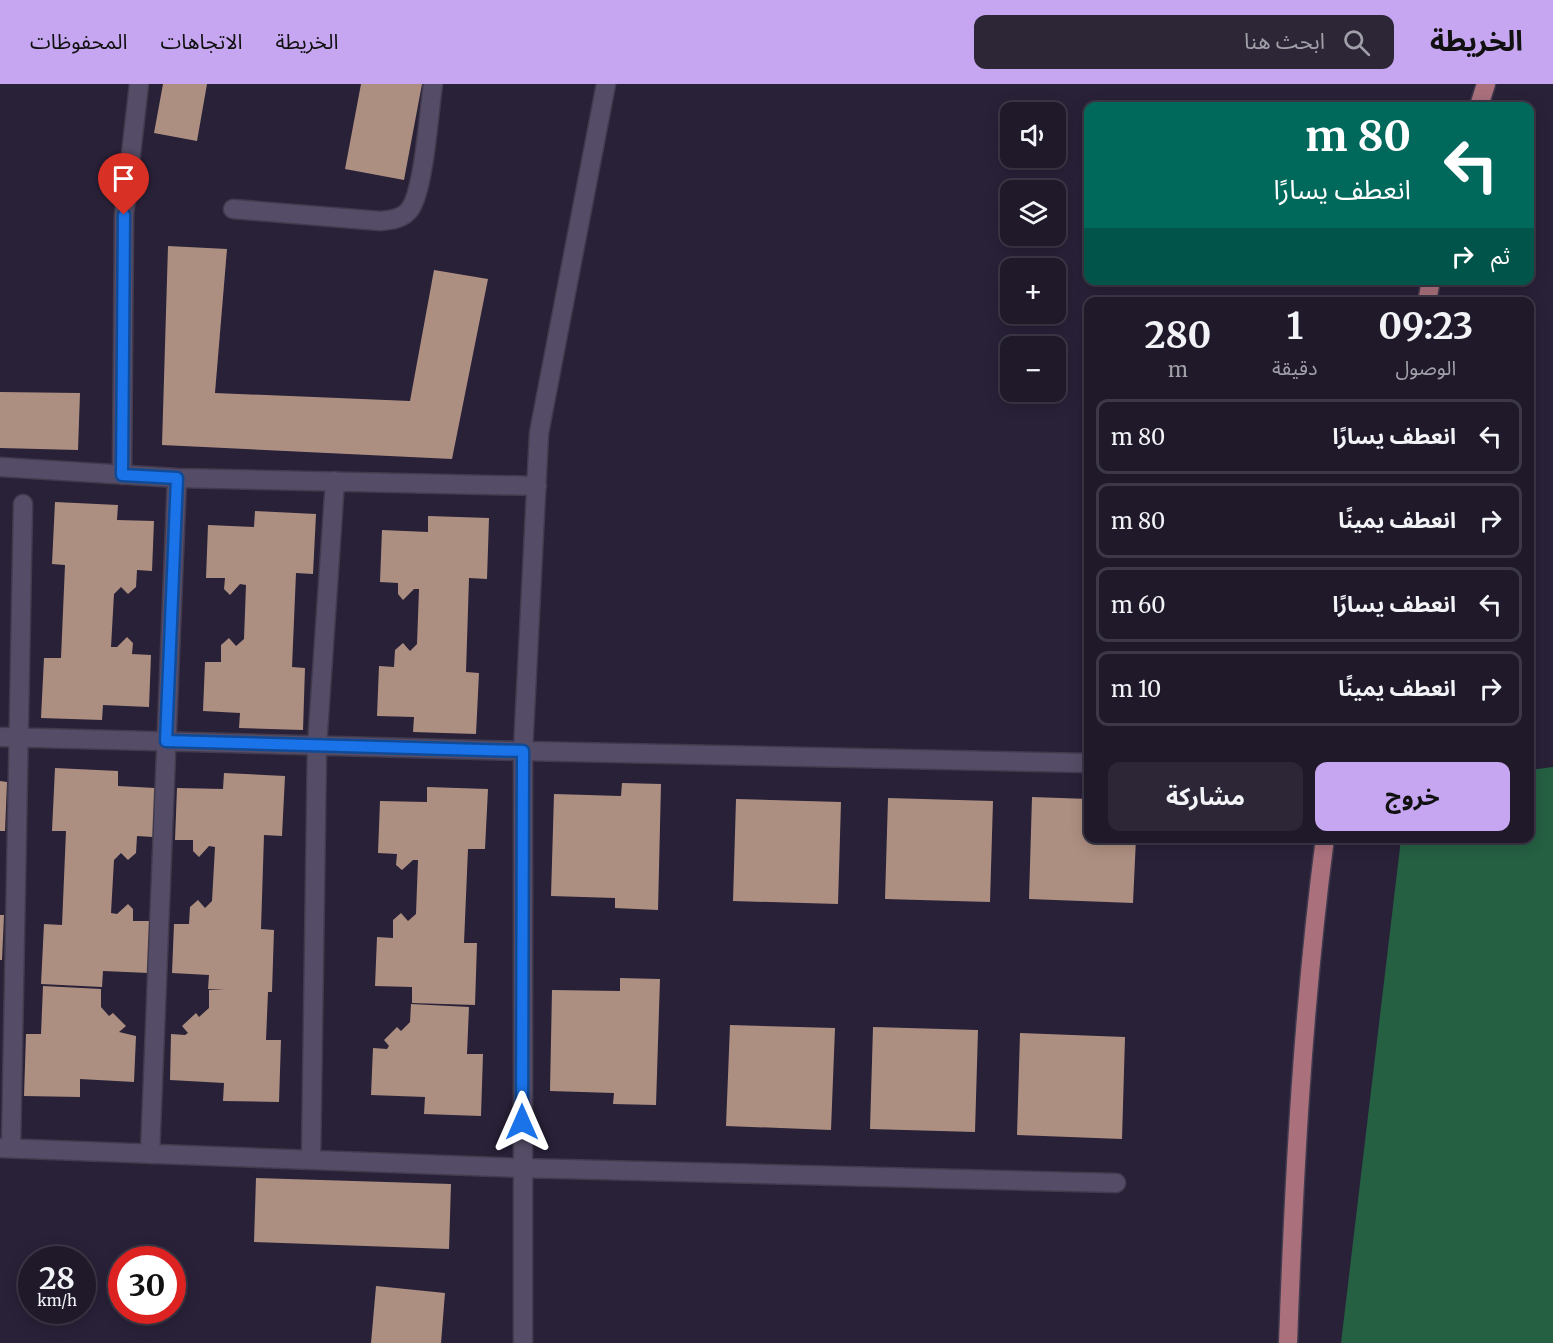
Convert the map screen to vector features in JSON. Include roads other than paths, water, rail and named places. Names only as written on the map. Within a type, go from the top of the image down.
[{"type":"main road","points":[[1480,102],[1486,84]]},
{"type":"main road","points":[[1288,1343],[1293,1184],[1312,936],[1324,843]]},
{"type":"street","points":[[122,475],[124,215],[139,84]]},
{"type":"street","points":[[233,209],[380,221],[397,219],[404,215],[416,195],[433,84]]},
{"type":"street","points":[[524,1343],[523,751],[539,433],[606,84]]},
{"type":"street","points":[[0,467],[177,478],[537,486]]},
{"type":"street","points":[[150,1154],[177,478]]},
{"type":"street","points":[[310,1160],[317,746],[335,481]]},
{"type":"street","points":[[23,504],[20,738],[5,1148],[522,1168],[1116,1183]]},
{"type":"street","points":[[0,737],[523,751],[1084,762]]}]
